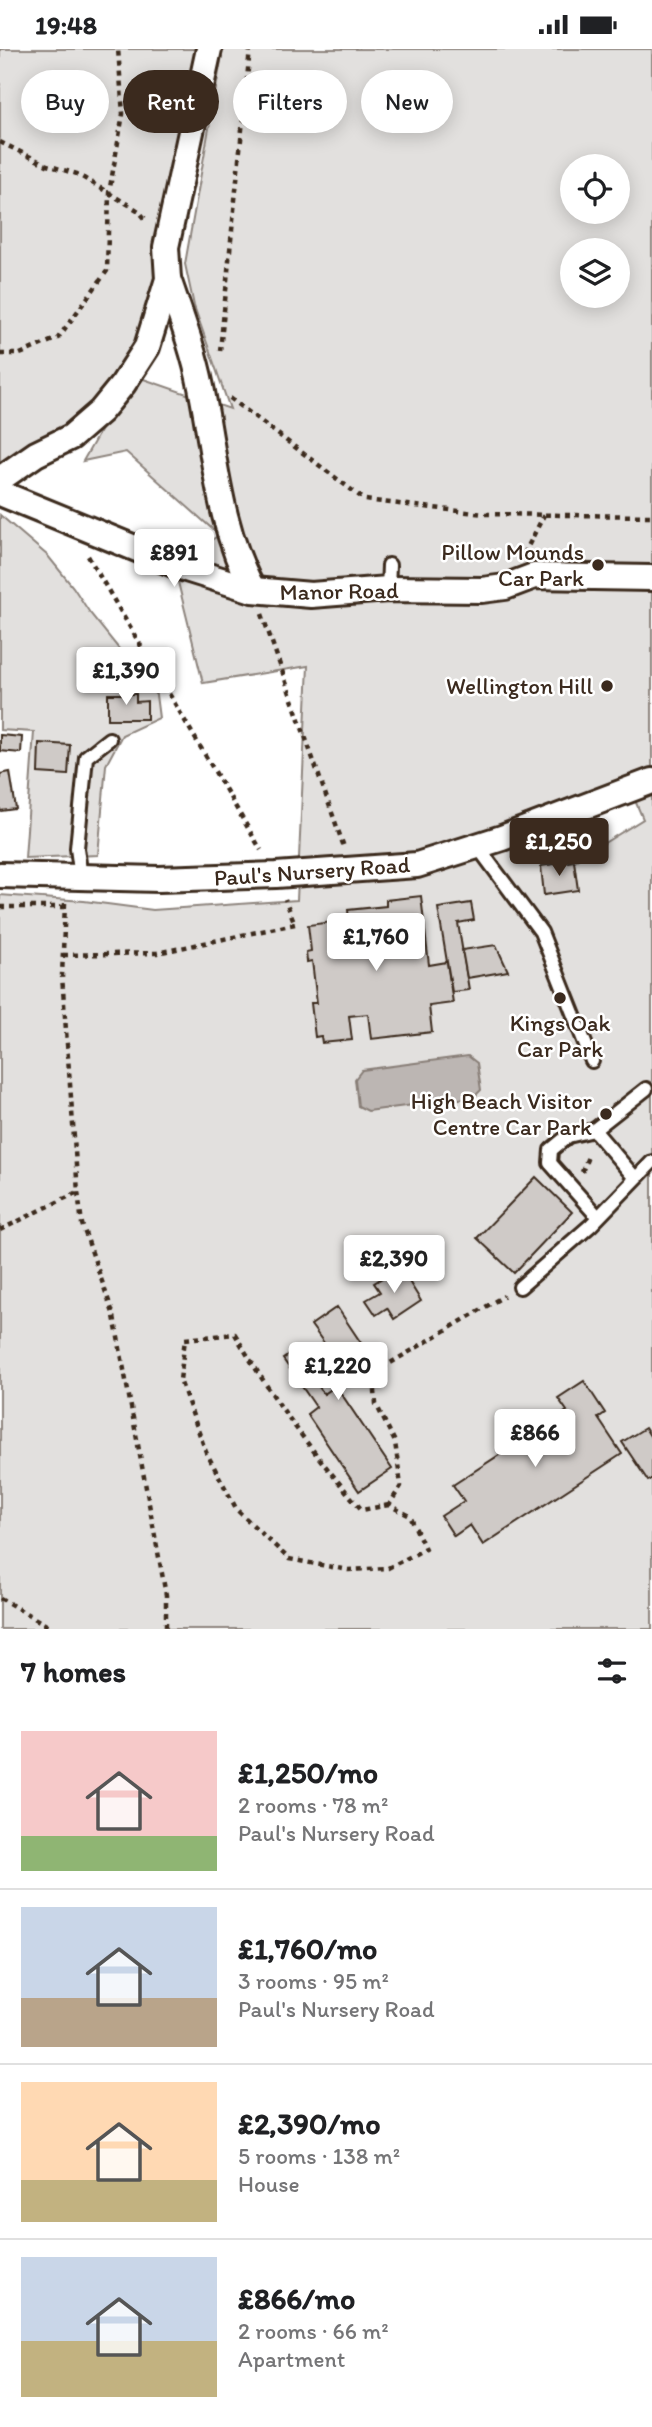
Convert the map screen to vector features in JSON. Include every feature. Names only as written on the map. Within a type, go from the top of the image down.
[{"type":"street","points":[[209,49],[166,247],[168,279],[201,383],[223,516],[235,553],[253,590]]},
{"type":"street","points":[[0,479],[36,454],[71,437],[101,411],[123,384],[147,347],[168,279]]},
{"type":"street","name":"Manor Road","points":[[0,493],[186,569],[253,590],[311,595],[388,577],[482,590],[505,587],[534,576],[652,578]]},
{"type":"street","name":"Paul's Nursery Road","points":[[0,875],[81,878],[276,875],[417,865],[477,846],[652,781]]},
{"type":"lane","points":[[81,878],[77,848],[86,757],[109,739]]},
{"type":"lane","points":[[477,846],[541,932],[592,1061]]},
{"type":"lane","points":[[598,1217],[550,1163],[551,1150],[568,1136],[596,1132],[646,1089]]},
{"type":"lane","points":[[596,1132],[635,1178]]},
{"type":"lane","points":[[520,1287],[598,1217],[652,1162]]},
{"type":"path","points":[[0,354],[20,354],[58,338],[107,271],[109,193],[123,114],[118,49]]},
{"type":"path","points":[[218,361],[234,233],[250,49]]},
{"type":"path","points":[[226,394],[365,500],[484,514],[652,516]]},
{"type":"path","points":[[523,556],[536,536],[544,514]]},
{"type":"path","points":[[63,955],[157,953],[295,924],[276,875],[67,520]]},
{"type":"path","points":[[253,590],[352,870]]},
{"type":"path","points":[[0,907],[66,907],[62,976],[82,1224],[114,1316],[166,1595],[166,1629]]},
{"type":"path","points":[[571,1187],[580,1178],[596,1132]]},
{"type":"path","points":[[0,1230],[78,1192]]},
{"type":"path","points":[[389,1505],[410,1516],[425,1549],[388,1568],[348,1570],[289,1559],[237,1510],[205,1452],[180,1380],[185,1339],[235,1334],[265,1385],[305,1443],[362,1510],[389,1505],[401,1486],[395,1442],[376,1404],[374,1378],[387,1365],[520,1287]]},
{"type":"path","points":[[0,1598],[52,1629]]},
{"type":"shaded area","points":[[0,49],[198,49],[194,70],[123,70],[123,133],[183,133],[151,308],[131,367],[91,410],[30,452],[0,462]]},
{"type":"shaded area","points":[[223,49],[652,49],[652,1629],[0,1629],[0,895],[84,901],[153,910],[297,900],[308,666],[203,683],[174,566],[219,535],[126,452],[83,461],[132,375],[230,409],[194,306],[185,264],[208,133],[219,133],[219,72]],"holes":[[[631,791],[643,819],[575,861],[528,844]]]},
{"type":"shaded area","points":[[0,515],[48,556],[156,695],[159,718],[122,735],[106,765],[98,855],[25,858],[34,732],[0,730]]},
{"type":"shaded area","points":[[468,1056],[477,1063],[481,1090],[474,1097],[368,1111],[358,1106],[355,1079],[362,1070]]},
{"type":"building","points":[[108,694],[136,694],[136,702],[147,701],[147,719],[108,719]]},
{"type":"building","points":[[0,735],[22,737],[21,753],[0,751]]},
{"type":"building","points":[[39,743],[70,745],[68,775],[38,773]]},
{"type":"building","points":[[10,772],[16,809],[0,811],[0,774]]},
{"type":"building","points":[[574,861],[578,890],[544,895],[541,866]]},
{"type":"building","points":[[421,896],[429,965],[447,962],[453,1003],[429,1006],[432,1032],[371,1039],[368,1014],[349,1016],[352,1040],[322,1043],[321,1036],[315,1037],[311,1003],[317,1003],[312,961],[307,962],[306,952],[311,951],[308,925],[349,920],[348,910],[386,906],[386,900]]},
{"type":"building","points":[[471,903],[474,920],[458,923],[469,990],[452,992],[438,908]]},
{"type":"building","points":[[496,945],[508,971],[467,978],[462,950]]},
{"type":"building","points":[[536,1177],[572,1212],[514,1273],[477,1238]]},
{"type":"building","points":[[400,1267],[421,1301],[394,1319],[387,1308],[376,1315],[366,1300],[380,1292],[374,1283]]},
{"type":"building","points":[[337,1307],[361,1343],[339,1358],[346,1367],[328,1379],[322,1372],[313,1378],[324,1394],[336,1386],[392,1469],[359,1491],[307,1414],[316,1407],[283,1359],[293,1352],[299,1360],[324,1343],[311,1325]]},
{"type":"building","points":[[584,1381],[605,1413],[598,1418],[622,1454],[483,1545],[470,1525],[454,1536],[441,1516],[464,1501],[453,1485],[567,1411],[558,1398]]},
{"type":"building","points":[[645,1428],[652,1439],[652,1479],[648,1481],[622,1442]]},
{"type":"place","name":"Pillow Mounds Car Park","points":[[598,565]]},
{"type":"place","name":"Wellington Hill","points":[[607,686]]},
{"type":"place","name":"Kings Oak Car Park","points":[[560,998]]},
{"type":"place","name":"High Beach Visitor Centre Car Park","points":[[606,1114]]}]
